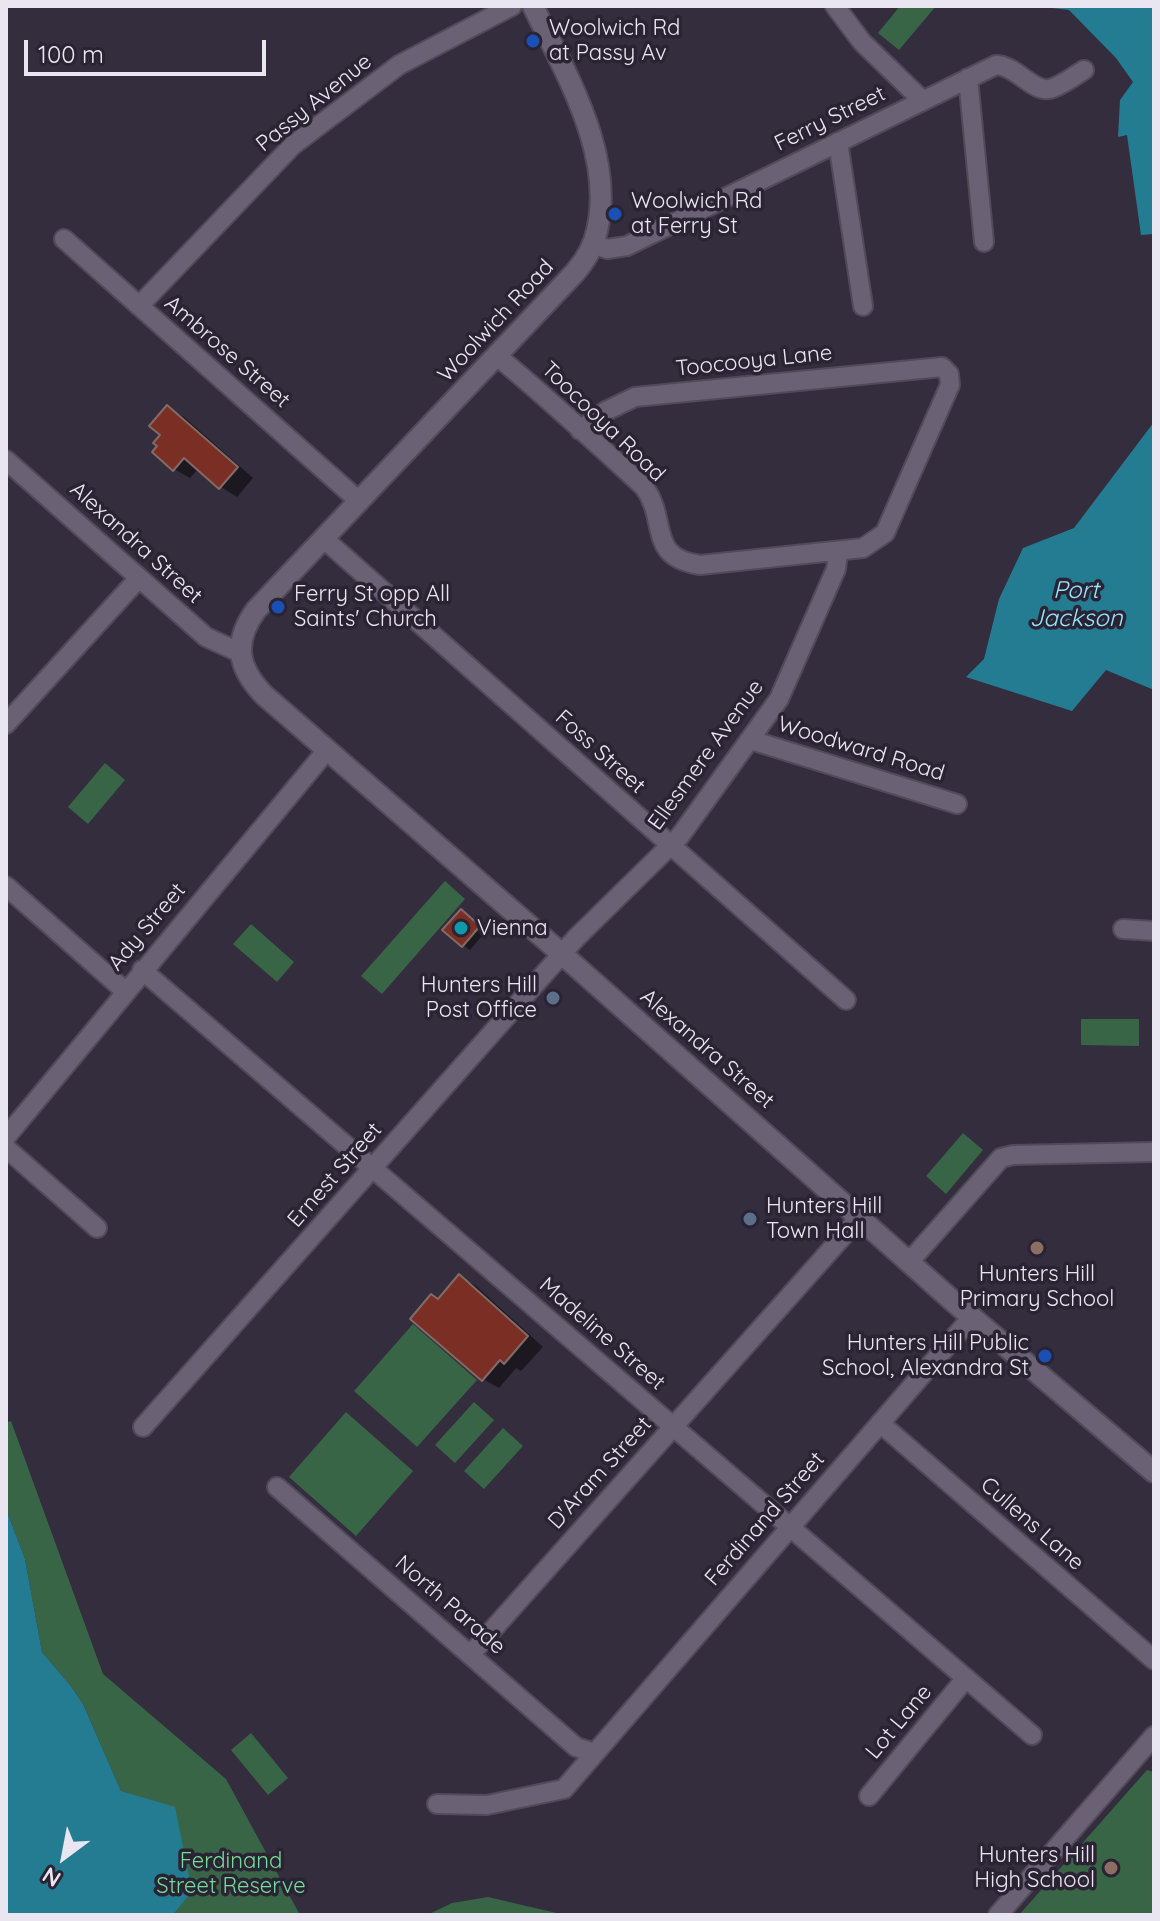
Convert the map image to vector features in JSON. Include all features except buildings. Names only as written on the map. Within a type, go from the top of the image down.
[{"type":"street","name":"Passy Avenue","points":[[139,306],[293,145],[399,65],[512,6]]},
{"type":"street","name":"Woolwich Road","points":[[241,653],[242,637],[256,610],[572,276],[594,244],[600,196],[592,142],[583,109],[533,6]]},
{"type":"street","points":[[835,6],[862,42],[923,101]]},
{"type":"street","name":"Ferry Street","points":[[594,244],[607,249],[627,246],[1001,64],[1042,89],[1051,89],[1084,70]]},
{"type":"street","points":[[968,78],[984,242]]},
{"type":"street","points":[[838,142],[863,306]]},
{"type":"street","name":"Ambrose Street","points":[[64,239],[359,501]]},
{"type":"street","name":"Toocooya Road","points":[[497,356],[644,487],[652,498],[666,550],[675,559],[700,565],[838,553],[863,548],[885,533],[950,385],[949,374],[942,367]]},
{"type":"street","name":"Toocooya Lane","points":[[580,430],[606,411],[635,397],[942,367]]},
{"type":"street","name":"Alexandra Street","points":[[6,460],[206,637],[241,653],[245,672],[257,688],[972,1317],[1154,1472]]},
{"type":"street","name":"Foss Street","points":[[323,538],[846,1000]]},
{"type":"street","name":"Ellesmere Avenue","points":[[562,954],[680,836],[751,740],[779,699],[836,569],[838,553]]},
{"type":"street","points":[[6,724],[139,578]]},
{"type":"street","name":"Woodward Road","points":[[751,740],[957,804]]},
{"type":"street","name":"Ady Street","points":[[6,1137],[327,750]]},
{"type":"street","points":[[6,886],[125,991]]},
{"type":"street","points":[[1123,929],[1154,931]]},
{"type":"street","name":"Ernest Street","points":[[143,1427],[562,954]]},
{"type":"street","name":"Madeline Street","points":[[142,970],[1032,1735]]},
{"type":"street","points":[[6,1148],[97,1228]]},
{"type":"street","points":[[910,1261],[1001,1158],[1013,1155],[1154,1152]]},
{"type":"street","name":"D'Aram Street","points":[[471,1654],[860,1217]]},
{"type":"street","name":"Ferdinand Street","points":[[437,1804],[487,1805],[564,1789],[972,1317]]},
{"type":"street","name":"Cullens Lane","points":[[880,1423],[1154,1660]]},
{"type":"street","name":"North Parade","points":[[277,1487],[576,1747],[595,1753]]},
{"type":"street","name":"Lot Lane","points":[[869,1796],[966,1678]]},
{"type":"street","points":[[998,1915],[1154,1736]]},
{"type":"green space","points":[[900,6],[936,6],[899,50],[878,33]]},
{"type":"green space","points":[[105,763],[125,780],[88,824],[68,807]]},
{"type":"green space","points":[[445,881],[465,899],[382,994],[361,976]]},
{"type":"green space","points":[[251,924],[294,962],[277,982],[233,944]]},
{"type":"green space","points":[[1081,1019],[1139,1019],[1139,1046],[1081,1045]]},
{"type":"green space","points":[[963,1133],[983,1150],[946,1194],[926,1176]]},
{"type":"green space","points":[[413,1324],[477,1380],[417,1447],[354,1391]]},
{"type":"green space","points":[[474,1402],[494,1420],[455,1463],[435,1445]]},
{"type":"green space","points":[[346,1412],[413,1471],[356,1536],[289,1477]]},
{"type":"green space","name":"Ferdinand Street Reserve","points":[[11,1421],[103,1674],[226,1779],[300,1915],[173,1915],[192,1890],[141,1798],[121,1791],[83,1704],[42,1652],[25,1559],[6,1509],[6,1423]]},
{"type":"green space","points":[[503,1428],[523,1446],[484,1489],[464,1471]]},
{"type":"green space","points":[[251,1733],[288,1778],[268,1795],[231,1750]]},
{"type":"green space","name":"Hunters Hill High School","points":[[1147,1770],[1154,1772],[1154,1915],[1019,1915]]},
{"type":"green space","points":[[488,1897],[565,1915],[427,1915],[452,1903]]},
{"type":"water","points":[[1053,6],[1154,6],[1154,234],[1141,235],[1127,135],[1118,137],[1120,100],[1133,82],[1116,58],[1069,10]]},
{"type":"water","name":"Port Jackson","points":[[1154,422],[1154,690],[1106,670],[1072,711],[966,677],[984,659],[999,599],[1023,548],[1074,528]]},
{"type":"water","points":[[6,1509],[25,1559],[42,1652],[83,1704],[121,1791],[175,1807],[192,1891],[173,1915],[6,1915]]},
{"type":"place","name":"Woolwich Rd at Passy Av","points":[[533,41]]},
{"type":"place","name":"Woolwich Rd at Ferry St","points":[[615,214]]},
{"type":"place","name":"Ferry St opp All Saints' Church","points":[[278,607]]},
{"type":"place","name":"Vienna","points":[[461,928]]},
{"type":"place","name":"Hunters Hill Post Office","points":[[553,998]]},
{"type":"place","name":"Hunters Hill Town Hall","points":[[750,1219]]},
{"type":"place","name":"Hunters Hill Primary School","points":[[1037,1248]]},
{"type":"place","name":"Hunters Hill Public School, Alexandra St","points":[[1045,1356]]},
{"type":"place","name":"Hunters Hill High School","points":[[1111,1868]]}]
